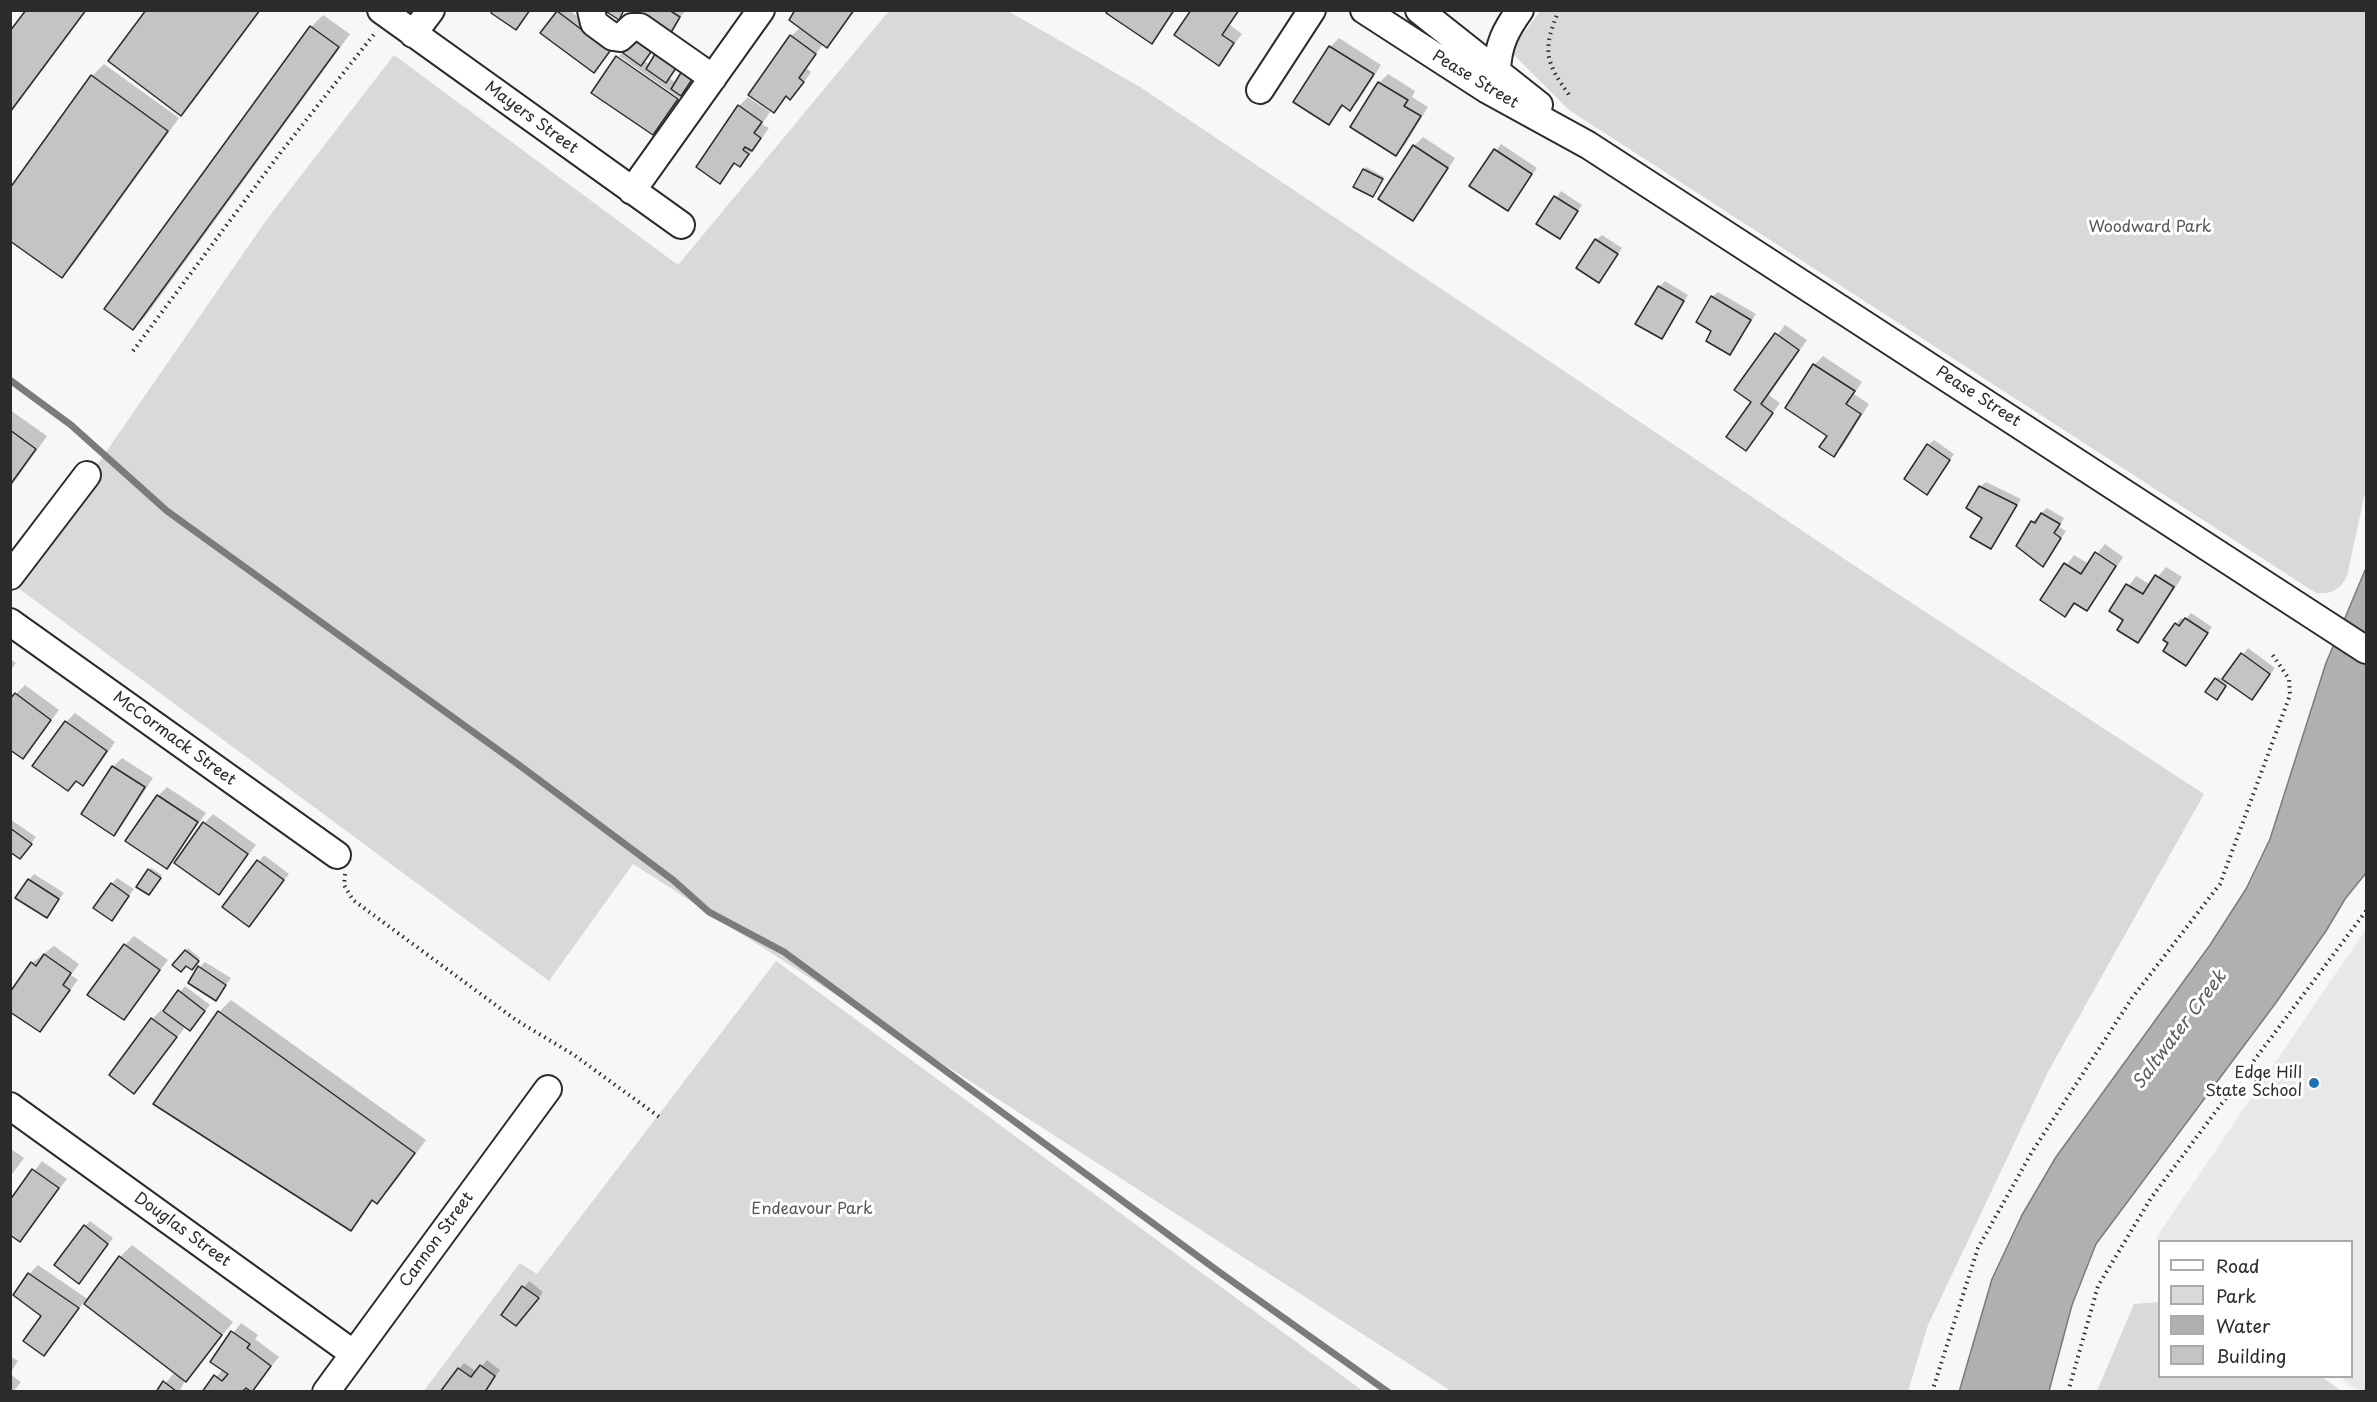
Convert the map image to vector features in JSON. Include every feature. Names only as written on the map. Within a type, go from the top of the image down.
[{"type":"street","points":[[413,34],[431,10]]},
{"type":"street","points":[[591,10],[594,23],[613,37],[620,38],[632,27],[640,27],[713,78]]},
{"type":"street","points":[[632,191],[760,10]]},
{"type":"street","points":[[1260,90],[1312,10]]},
{"type":"street","name":"Pease Street","points":[[1364,10],[1486,89],[1588,145],[2367,650]]},
{"type":"street","name":"Pease Street","points":[[1419,10],[1588,145]]},
{"type":"street","points":[[1497,71],[1498,49],[1504,32],[1520,10]]},
{"type":"street","name":"Mayers Street","points":[[385,13],[681,225]]},
{"type":"street","points":[[10,576],[87,475]]},
{"type":"street","name":"McCormack Street","points":[[10,622],[337,855]]},
{"type":"street","name":"Cannon Street","points":[[327,1392],[548,1089]]},
{"type":"street","name":"Douglas Street","points":[[10,1106],[354,1354]]},
{"type":"path","points":[[1559,10],[1550,34],[1547,52],[1552,72],[1570,96]]},
{"type":"path","points":[[133,351],[385,13]]},
{"type":"path","points":[[1932,1392],[1978,1248],[2032,1152],[2132,998],[2220,884],[2290,695],[2289,679],[2272,654]]},
{"type":"path","points":[[337,855],[344,869],[346,890],[353,900],[516,1020],[574,1055],[662,1119]]},
{"type":"path","points":[[2068,1392],[2098,1286],[2151,1198],[2367,911]]},
{"type":"shaded area","name":"Edge Hill State School","points":[[2366,929],[2366,1391],[2360,1392],[2341,1378],[2353,1378],[2353,1240],[2158,1240],[2156,1238]]},
{"type":"green space","name":"Woodward Park","points":[[1541,10],[2366,11],[2366,488],[2344,581],[2334,590],[2316,593],[1569,110],[1510,51]]},
{"type":"green space","points":[[889,11],[1008,11],[1140,87],[1855,566],[2204,794],[2048,1072],[1928,1325],[1908,1391],[1451,1391],[633,864],[549,981],[14,585],[265,222],[394,55],[678,265]]},
{"type":"green space","name":"Endeavour Park","points":[[776,961],[1363,1391],[423,1392],[520,1263],[537,1274]]},
{"type":"green space","points":[[2158,1302],[2158,1378],[2323,1378],[2341,1391],[2097,1391],[2134,1304]]},
{"type":"water","name":"Saltwater Creek","points":[[2366,568],[2366,873],[2345,899],[2326,931],[2275,1004],[2096,1244],[2072,1305],[2049,1391],[1959,1392],[1992,1279],[2022,1215],[2056,1157],[2210,945],[2246,889],[2270,839],[2326,663]]},
{"type":"building","points":[[26,10],[86,10],[10,112],[10,31]]},
{"type":"building","points":[[146,10],[260,10],[181,116],[108,61]]},
{"type":"building","points":[[493,10],[530,10],[516,30],[491,13]]},
{"type":"building","points":[[604,10],[624,10],[619,20]]},
{"type":"building","points":[[638,10],[669,10],[680,17],[669,36],[636,15]]},
{"type":"building","points":[[795,10],[854,10],[827,48],[789,20]]},
{"type":"building","points":[[1108,10],[1174,10],[1152,44],[1106,13]]},
{"type":"building","points":[[1191,10],[1239,10],[1222,35],[1234,43],[1219,66],[1174,35]]},
{"type":"building","points":[[557,11],[610,51],[594,73],[540,33]]},
{"type":"building","points":[[310,26],[339,47],[133,330],[104,309]]},
{"type":"building","points":[[790,35],[816,54],[799,78],[804,82],[790,100],[786,96],[774,113],[748,95]]},
{"type":"building","points":[[633,39],[651,52],[641,66],[623,53]]},
{"type":"building","points":[[1329,46],[1374,74],[1350,111],[1342,105],[1329,125],[1293,102]]},
{"type":"building","points":[[655,54],[676,68],[666,83],[646,69]]},
{"type":"building","points":[[616,56],[678,99],[653,135],[591,93]]},
{"type":"building","points":[[682,71],[693,78],[681,96],[671,89]]},
{"type":"building","points":[[91,75],[168,131],[62,278],[10,241],[10,188]]},
{"type":"building","points":[[1378,82],[1408,100],[1404,106],[1421,116],[1396,156],[1350,127]]},
{"type":"building","points":[[738,105],[762,122],[754,133],[761,138],[752,151],[745,147],[743,150],[749,154],[740,167],[734,163],[720,184],[696,167]]},
{"type":"building","points":[[1413,145],[1448,168],[1413,221],[1378,199]]},
{"type":"building","points":[[1494,149],[1532,174],[1508,211],[1469,186]]},
{"type":"building","points":[[1363,169],[1383,179],[1373,197],[1353,187]]},
{"type":"building","points":[[1554,196],[1578,211],[1560,239],[1536,224]]},
{"type":"building","points":[[1595,239],[1618,254],[1599,283],[1576,268]]},
{"type":"building","points":[[1658,286],[1684,301],[1662,339],[1635,324]]},
{"type":"building","points":[[1711,296],[1751,320],[1730,355],[1706,341],[1711,331],[1696,322]]},
{"type":"building","points":[[1775,333],[1799,350],[1761,404],[1773,413],[1746,451],[1726,437],[1751,402],[1734,390]]},
{"type":"building","points":[[1813,364],[1855,391],[1846,404],[1861,414],[1834,457],[1819,447],[1827,436],[1785,408]]},
{"type":"building","points":[[10,430],[36,449],[10,485]]},
{"type":"building","points":[[1927,444],[1950,460],[1927,495],[1904,479]]},
{"type":"building","points":[[1979,486],[2017,505],[1991,549],[1970,537],[1982,518],[1966,508]]},
{"type":"building","points":[[2041,513],[2060,524],[2054,533],[2061,538],[2043,567],[2016,546],[2031,521],[2035,523]]},
{"type":"building","points":[[2095,552],[2116,566],[2087,611],[2074,603],[2065,617],[2040,600],[2064,563],[2081,574]]},
{"type":"building","points":[[2155,575],[2174,587],[2138,643],[2117,630],[2123,620],[2109,611],[2126,584],[2143,594]]},
{"type":"building","points":[[2185,618],[2208,633],[2186,666],[2163,651],[2168,643],[2163,640],[2175,623],[2179,626]]},
{"type":"building","points":[[2241,653],[2270,674],[2252,700],[2222,679]]},
{"type":"building","points":[[2215,678],[2226,686],[2217,700],[2205,692]]},
{"type":"building","points":[[15,693],[51,720],[23,759],[10,750],[10,699]]},
{"type":"building","points":[[65,721],[107,751],[83,786],[76,781],[68,791],[32,766]]},
{"type":"building","points":[[112,766],[145,787],[114,836],[81,814]]},
{"type":"building","points":[[157,795],[198,822],[167,869],[125,841]]},
{"type":"building","points":[[203,822],[248,854],[219,895],[174,863]]},
{"type":"building","points":[[10,828],[32,844],[20,859],[10,852]]},
{"type":"building","points":[[257,860],[284,880],[249,927],[222,907]]},
{"type":"building","points":[[148,869],[161,878],[149,895],[136,887]]},
{"type":"building","points":[[28,879],[59,899],[47,918],[15,898]]},
{"type":"building","points":[[111,883],[129,896],[112,921],[93,908]]},
{"type":"building","points":[[124,944],[160,970],[124,1020],[87,995]]},
{"type":"building","points":[[185,950],[199,961],[192,970],[186,966],[181,972],[172,965]]},
{"type":"building","points":[[44,954],[71,973],[63,985],[70,990],[40,1032],[10,1012],[10,992],[31,962],[36,966]]},
{"type":"building","points":[[198,966],[226,985],[216,1001],[188,983]]},
{"type":"building","points":[[178,990],[205,1011],[190,1031],[163,1011]]},
{"type":"building","points":[[218,1011],[415,1153],[377,1204],[372,1200],[351,1231],[153,1104]]},
{"type":"building","points":[[151,1018],[177,1037],[134,1094],[109,1075]]},
{"type":"building","points":[[32,1169],[59,1188],[20,1242],[10,1235],[10,1200]]},
{"type":"building","points":[[84,1225],[108,1244],[79,1284],[54,1265]]},
{"type":"building","points":[[119,1256],[222,1335],[186,1382],[84,1304]]},
{"type":"building","points":[[28,1273],[79,1308],[44,1356],[23,1341],[41,1316],[13,1295]]},
{"type":"building","points":[[522,1286],[539,1298],[516,1326],[501,1315]]},
{"type":"building","points":[[231,1331],[250,1344],[247,1348],[271,1366],[252,1392],[246,1388],[242,1392],[202,1392],[214,1375],[222,1381],[228,1374],[210,1362]]},
{"type":"building","points":[[480,1365],[495,1376],[485,1392],[440,1392],[458,1368],[471,1377]]},
{"type":"building","points":[[163,1381],[176,1391],[176,1392],[156,1392]]},
{"type":"waterway","points":[[10,380],[71,425],[167,511],[519,765],[673,880],[709,912],[784,952],[1222,1274],[1388,1392]]},
{"type":"place","name":"Edge Hill State School","points":[[2314,1083]]}]
